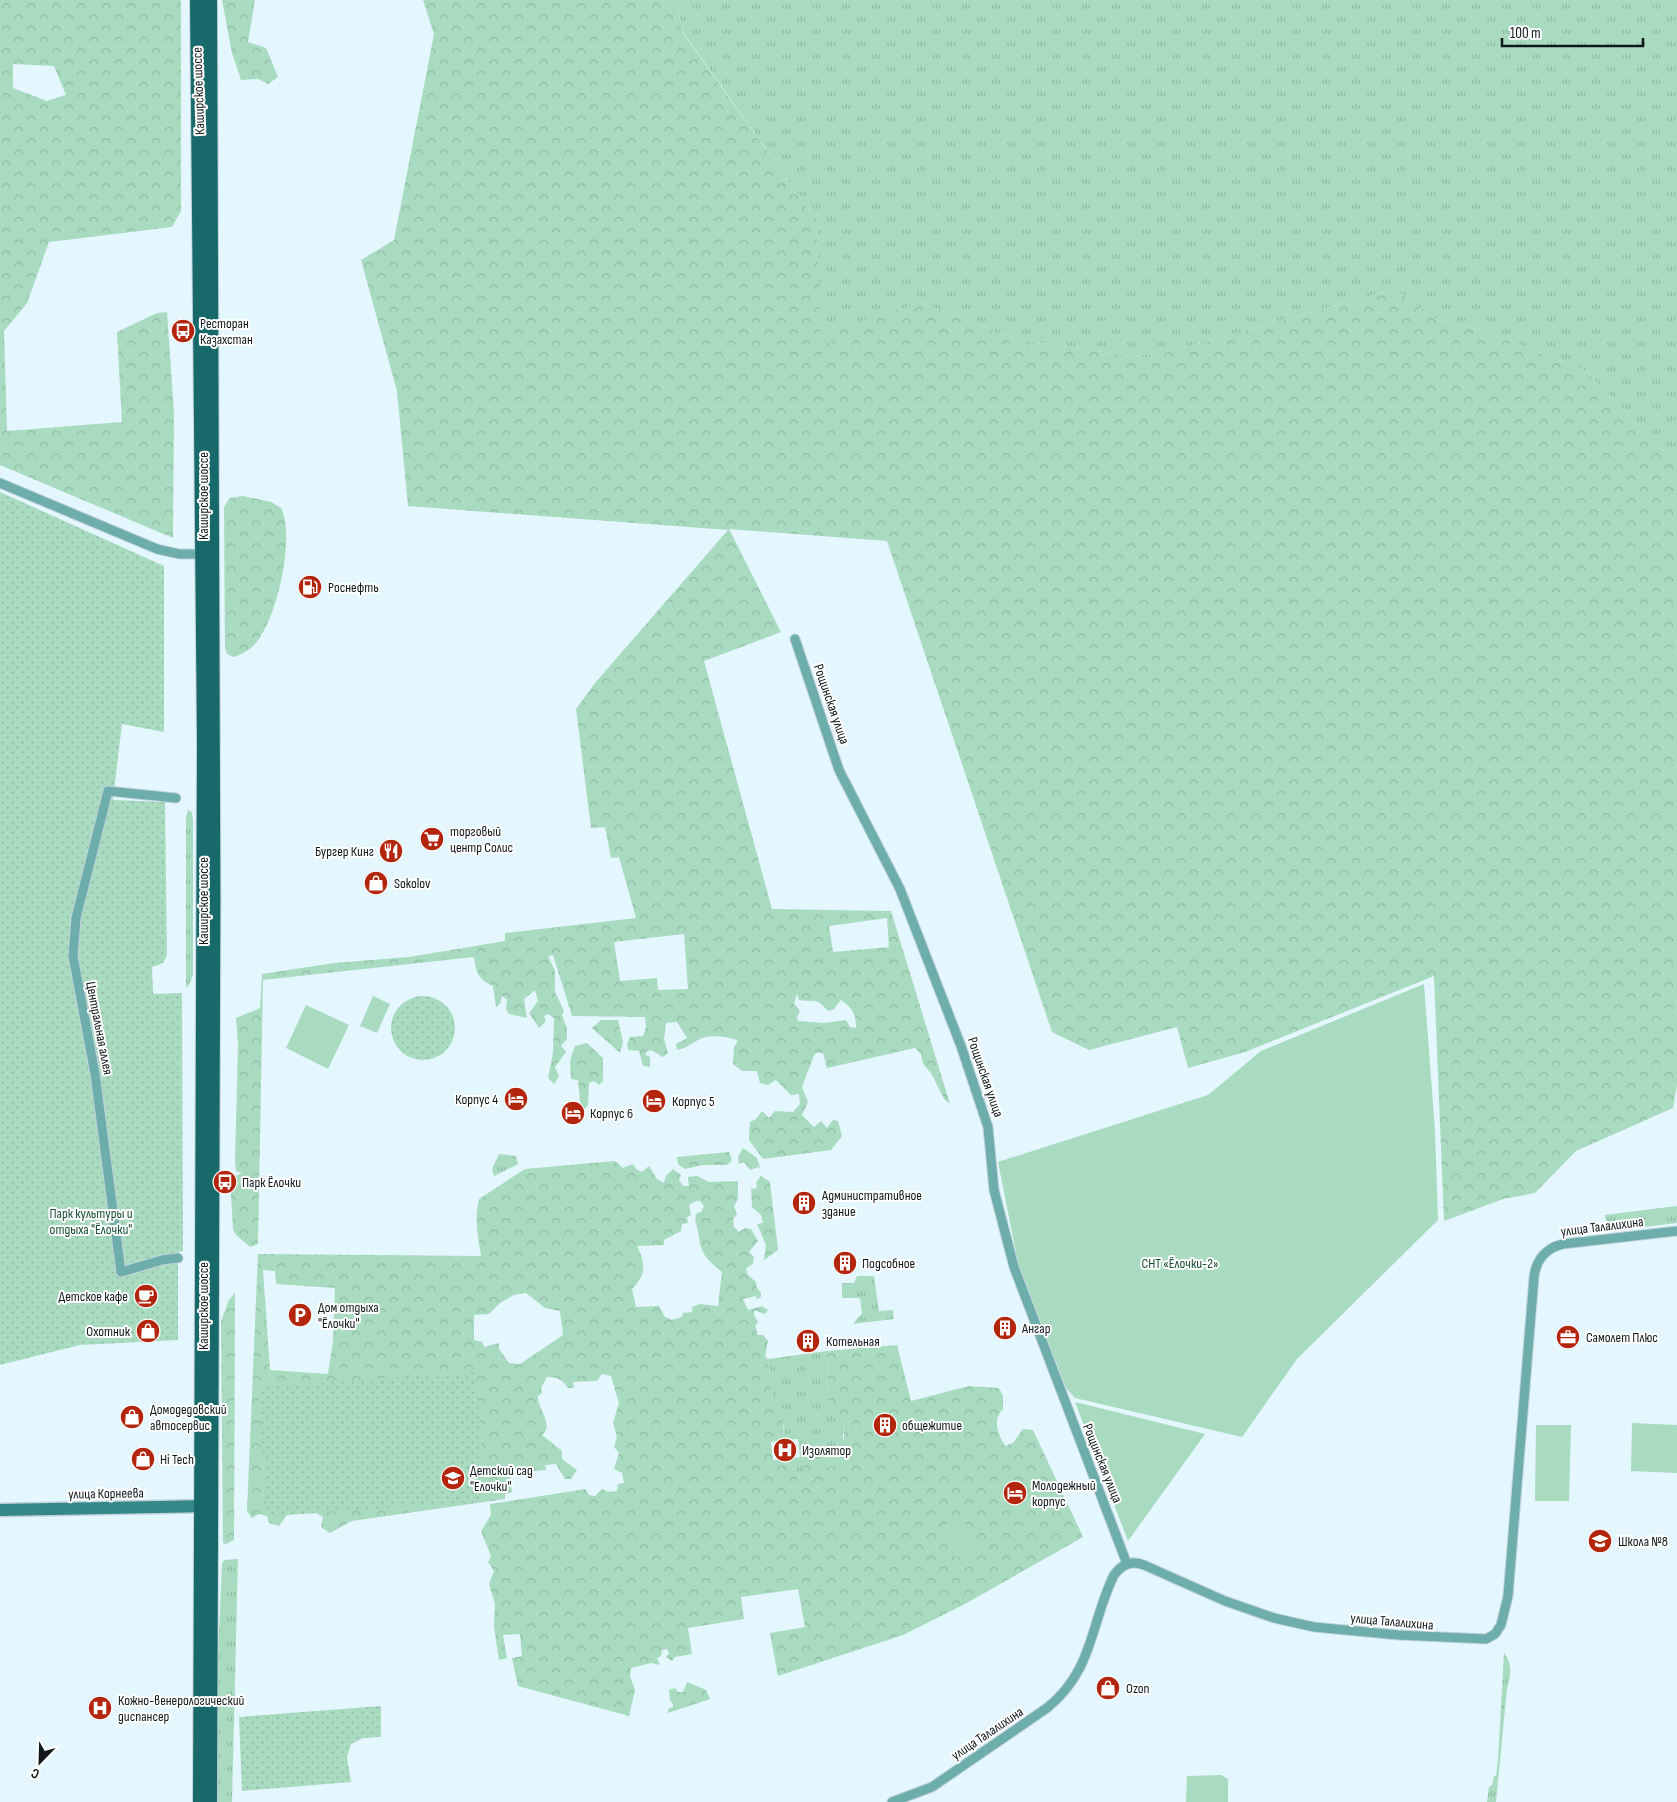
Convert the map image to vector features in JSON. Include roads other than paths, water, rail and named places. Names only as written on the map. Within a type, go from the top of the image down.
[{"type":"main road","name":"Каширское шоссе","points":[[197,0],[208,554]]},
{"type":"main road","name":"Каширское шоссе","points":[[210,0],[207,1506],[210,1802]]},
{"type":"main road","name":"Каширское шоссе","points":[[200,1802],[207,1506]]},
{"type":"street","points":[[0,483],[157,548],[179,554],[208,554]]},
{"type":"street","name":"Рощинская улица","points":[[795,639],[839,770],[900,890],[961,1046],[988,1127],[994,1190],[1014,1267],[1127,1564]]},
{"type":"street","name":"Центральная аллея","points":[[176,798],[108,791],[76,918],[73,956],[95,1074],[121,1272],[162,1260],[178,1258]]},
{"type":"street","name":"улица Талалихина","points":[[892,1802],[917,1798],[1036,1716],[1067,1690],[1083,1663],[1114,1575],[1127,1564],[1140,1563],[1234,1604],[1303,1626],[1448,1639],[1479,1640],[1493,1636],[1503,1621],[1508,1596],[1534,1277],[1537,1264],[1545,1253],[1563,1244],[1677,1231]]},
{"type":"street","name":"улица Корнеева","points":[[0,1510],[207,1506]]},
{"type":"place","name":"Ресторан Казахстан","points":[[183,331]]},
{"type":"place","name":"Роснефть","points":[[310,587]]},
{"type":"place","name":"торговый центр Солис","points":[[432,839]]},
{"type":"place","name":"Бургер Кинг","points":[[391,851]]},
{"type":"place","name":"Sokolov","points":[[376,883]]},
{"type":"place","name":"Корпус 4","points":[[516,1099]]},
{"type":"place","name":"Корпус 5","points":[[654,1101]]},
{"type":"place","name":"Корпус 6","points":[[573,1113]]},
{"type":"place","name":"Парк Ёлочки","points":[[225,1182]]},
{"type":"place","name":"Административное здание","points":[[804,1203]]},
{"type":"place","name":"Подсобное","points":[[845,1263]]},
{"type":"place","name":"Детское кафе","points":[[146,1296]]},
{"type":"place","name":"Дом отдыха \"Ёлочки\"","points":[[300,1315]]},
{"type":"place","name":"Ангар","points":[[1005,1328]]},
{"type":"place","name":"Охотник","points":[[148,1331]]},
{"type":"place","name":"Самолет Плюс","points":[[1568,1337]]},
{"type":"place","name":"Котельная","points":[[808,1341]]},
{"type":"place","name":"Домодедовский автосервис","points":[[132,1417]]},
{"type":"place","name":"общежитие","points":[[885,1425]]},
{"type":"place","name":"Изолятор","points":[[785,1450]]},
{"type":"place","name":"Hi Tech","points":[[143,1459]]},
{"type":"place","name":"Детский сад \"Елочки\"","points":[[453,1478]]},
{"type":"place","name":"Молодежный корпус","points":[[1015,1493]]},
{"type":"place","name":"Школа №8","points":[[1600,1541]]},
{"type":"place","name":"Ozon","points":[[1108,1688]]},
{"type":"place","name":"Кожно-венерологический диспансер","points":[[100,1708]]},
{"type":"park label","name":"Парк культуры и отдыха \"Ёлочки\"","points":[[91,1222]]},
{"type":"park label","name":"СНТ «Ёлочки-2»","points":[[1180,1263]]}]
